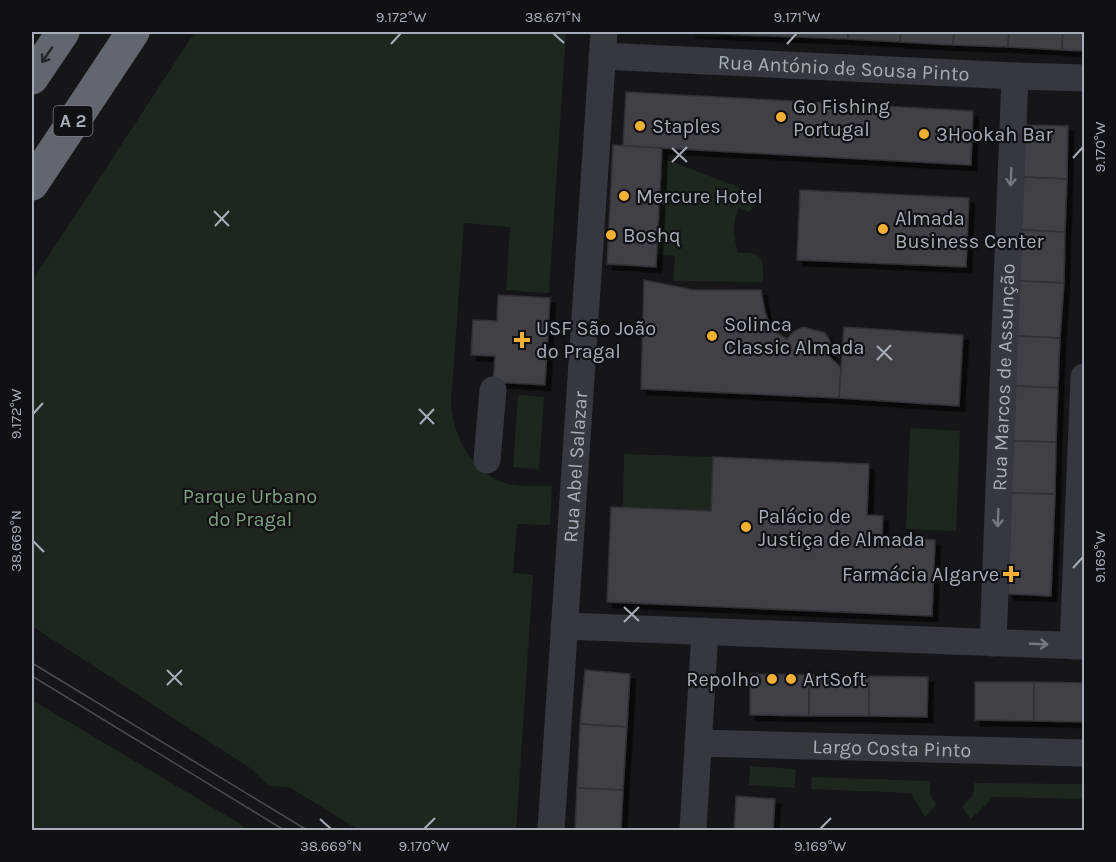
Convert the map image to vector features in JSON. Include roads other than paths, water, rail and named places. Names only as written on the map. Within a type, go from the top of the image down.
[{"type":"highway","points":[[32,78],[63,32]]},
{"type":"highway","name":"A 2","points":[[32,184],[133,32]]},
{"type":"street","name":"Rua António de Sousa Pinto","points":[[603,44],[1015,76],[1084,78]]},
{"type":"street","name":"Rua Abel Salazar","points":[[551,831],[603,44]]},
{"type":"street","name":"Rua Marcos de Assunção","points":[[993,643],[1015,76]]},
{"type":"street","points":[[564,626],[1079,646],[1084,376]]},
{"type":"street","points":[[487,460],[493,390]]},
{"type":"street","points":[[693,831],[705,631]]},
{"type":"street","name":"Largo Costa Pinto","points":[[698,743],[1084,753]]},
{"type":"tram line","points":[[32,663],[307,830]]},
{"type":"tram line","points":[[32,676],[284,830]]},
{"type":"place","name":"Go Fishing Portugal","points":[[781,117]]},
{"type":"place","name":"Staples","points":[[640,126]]},
{"type":"place","name":"3Hookah Bar","points":[[924,134]]},
{"type":"place","name":"Mercure Hotel","points":[[624,196]]},
{"type":"place","name":"Almada Business Center","points":[[883,229]]},
{"type":"place","name":"Boshq","points":[[611,235]]},
{"type":"place","name":"Solinca Classic Almada","points":[[712,336]]},
{"type":"place","name":"USF São João do Pragal","points":[[522,340]]},
{"type":"place","name":"Palácio de Justiça de Almada","points":[[746,527]]},
{"type":"place","name":"Farmácia Algarve","points":[[1011,574]]},
{"type":"place","name":"Repolho","points":[[772,679]]},
{"type":"place","name":"ArtSoft","points":[[791,679]]},
{"type":"park label","name":"Parque Urbano do Pragal","points":[[250,508]]}]
